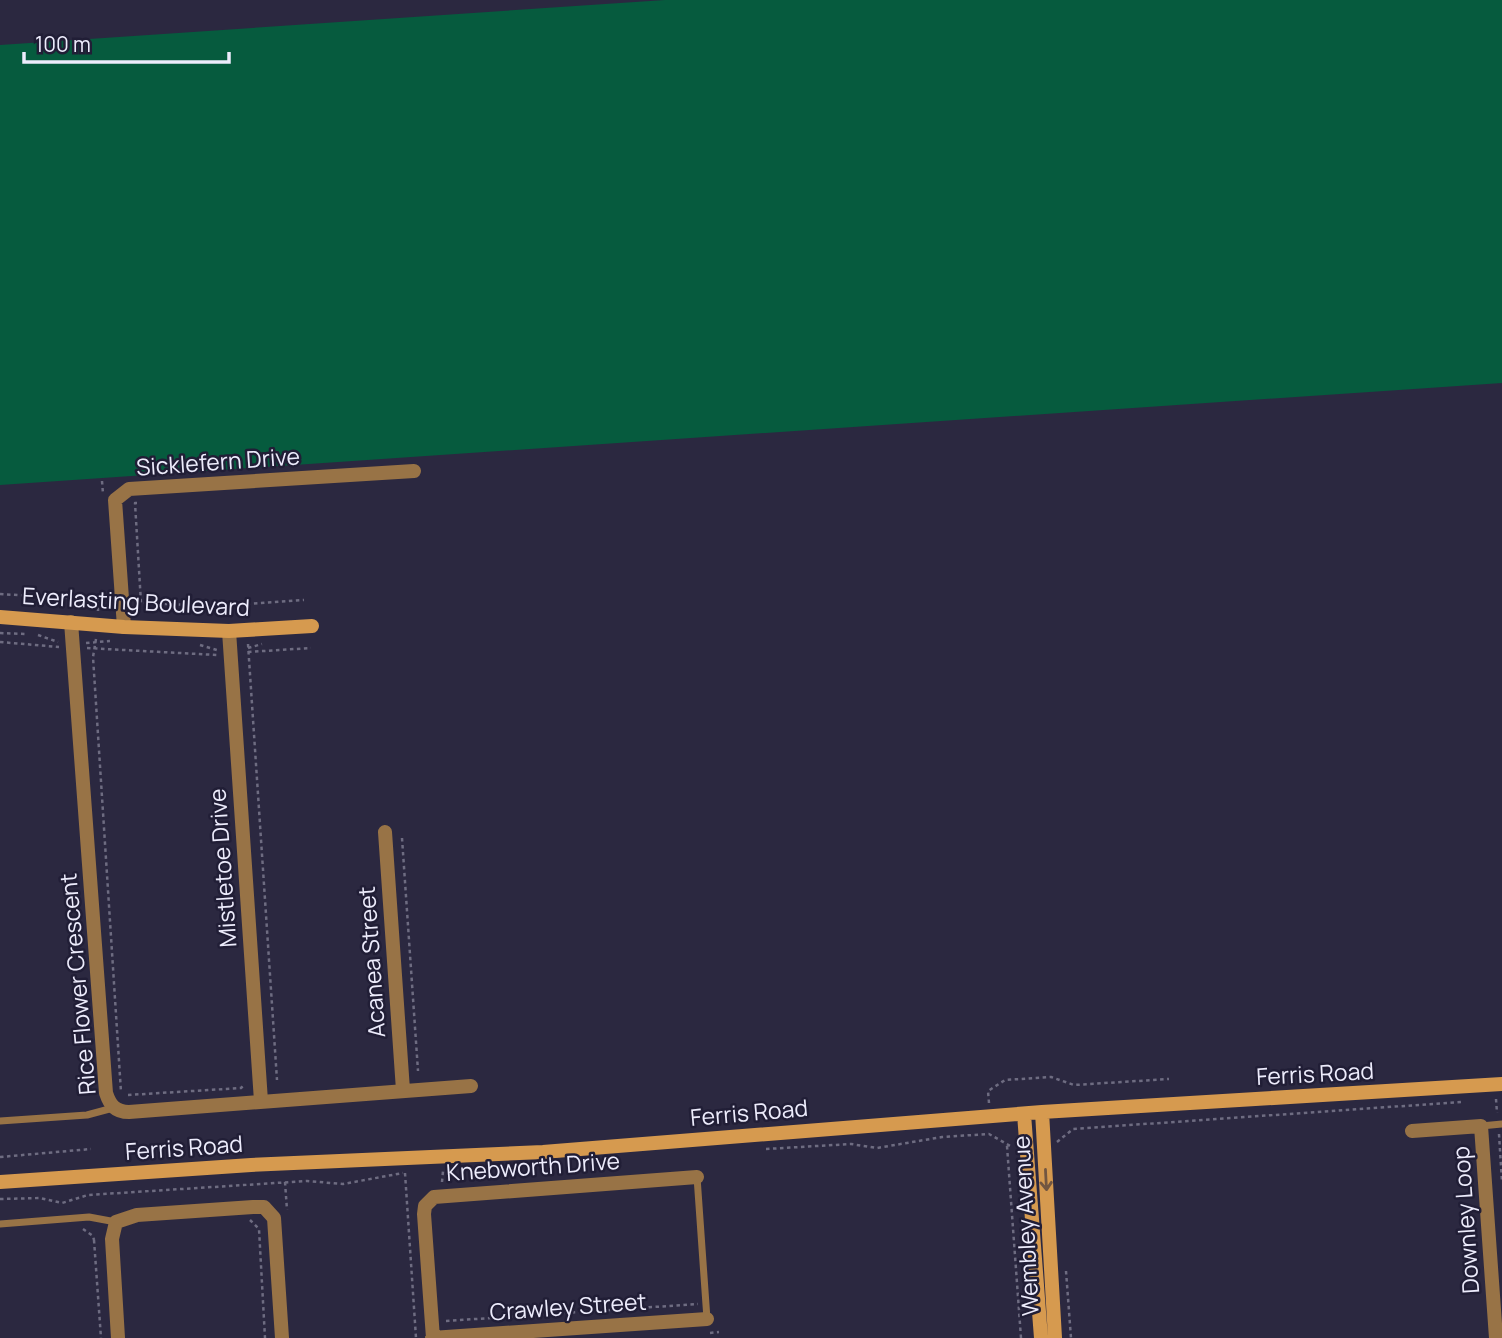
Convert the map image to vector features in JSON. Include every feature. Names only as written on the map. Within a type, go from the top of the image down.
[{"type":"street","name":"Sicklefern Drive","points":[[124,627],[115,500],[129,489],[414,471]]},
{"type":"street","name":"Everlasting Boulevard","points":[[0,617],[124,627],[229,631],[312,626]]},
{"type":"street","name":"Rice Flower Crescent","points":[[71,622],[106,1093],[114,1108],[129,1112],[471,1086]]},
{"type":"street","name":"Mistletoe Drive","points":[[229,631],[261,1101]]},
{"type":"street","name":"Acanea Street","points":[[385,832],[403,1090]]},
{"type":"street","name":"Ferris Road","points":[[0,1182],[251,1165],[531,1153],[1042,1112],[1502,1084]]},
{"type":"street","name":"Wembley Avenue","points":[[1042,1112],[1055,1338]]},
{"type":"street","name":"Wembley Avenue","points":[[1024,1114],[1041,1338]]},
{"type":"street","name":"Downley Loop","points":[[1412,1131],[1481,1126],[1496,1338]]},
{"type":"street","name":"Knebworth Drive","points":[[437,1338],[424,1214],[429,1201],[444,1195],[697,1177]]},
{"type":"street","points":[[118,1338],[112,1239],[116,1222],[137,1215],[264,1207],[274,1218],[282,1338]]},
{"type":"street","name":"Crawley Street","points":[[437,1338],[706,1311]]},
{"type":"lane","points":[[0,1121],[87,1115],[114,1108]]},
{"type":"lane","points":[[1481,1126],[1502,1124]]},
{"type":"lane","points":[[697,1177],[706,1311]]},
{"type":"lane","points":[[0,1224],[89,1217],[116,1222]]},
{"type":"path","points":[[147,502],[135,503],[141,603],[215,606],[304,600]]},
{"type":"path","points":[[0,594],[112,601]]},
{"type":"path","points":[[98,600],[93,657],[121,1092]]},
{"type":"path","points":[[245,604],[277,1080]]},
{"type":"path","points":[[0,642],[63,647]]},
{"type":"path","points":[[248,652],[311,648]]},
{"type":"path","points":[[402,838],[418,1071]]},
{"type":"path","points":[[989,1134],[988,1091],[1004,1080],[1051,1077],[1074,1086],[1169,1079]]},
{"type":"path","points":[[106,1093],[121,1092],[128,1095],[129,1112]]},
{"type":"path","points":[[1496,1099],[1502,1099]]},
{"type":"path","points":[[1044,1143],[1060,1142],[1073,1129],[1469,1101]]},
{"type":"path","points":[[756,1150],[851,1144],[877,1148],[942,1137],[989,1134],[1007,1146],[1026,1145]]},
{"type":"path","points":[[1499,1134],[1502,1182]]},
{"type":"path","points":[[1007,1146],[1021,1338]]},
{"type":"path","points":[[0,1157],[91,1149]]},
{"type":"path","points":[[430,1172],[443,1171],[444,1195]]},
{"type":"path","points":[[0,1199],[40,1198],[62,1203],[88,1195],[307,1181],[343,1184],[418,1172]]},
{"type":"path","points":[[405,1173],[416,1338]]},
{"type":"path","points":[[248,1185],[250,1222],[259,1229],[265,1338]]},
{"type":"path","points":[[94,1240],[101,1338]]},
{"type":"path","points":[[445,1321],[706,1311]]},
{"type":"path","points":[[437,1338],[445,1321],[444,1313]]},
{"type":"green space","points":[[665,0],[1502,0],[1502,383],[0,485],[0,45]]}]
